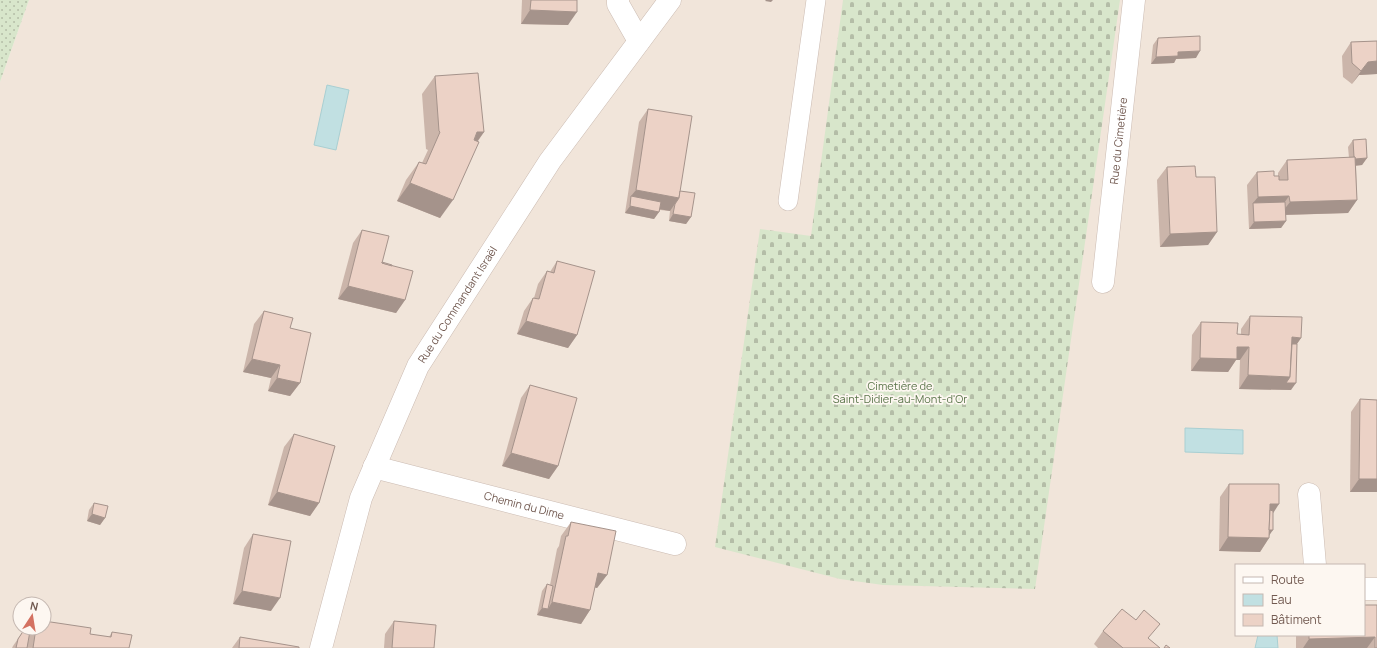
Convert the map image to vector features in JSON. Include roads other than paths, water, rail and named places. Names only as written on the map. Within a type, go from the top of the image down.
[{"type":"street","points":[[618,0],[618,4],[639,41]]},
{"type":"street","name":"Rue du Commandant Israël","points":[[321,648],[360,498],[418,366],[550,161],[670,0]]},
{"type":"street","name":"Rue du Cimetière","points":[[1103,282],[1134,0]]},
{"type":"street","name":"Chemin du Dime","points":[[374,467],[675,544]]},
{"type":"street","points":[[1309,494],[1315,564]]},
{"type":"street","points":[[1365,589],[1377,589]]},
{"type":"lane","points":[[788,201],[816,0]]},
{"type":"water","points":[[327,85],[349,90],[336,150],[314,145]]},
{"type":"water","points":[[1185,428],[1243,430],[1243,454],[1185,452]]},
{"type":"water","points":[[1258,636],[1277,636],[1278,648],[1255,648]]},
{"type":"park label","name":"Cimetière de Saint-Didier-au-Mont-d'Or","points":[[900,392]]}]
